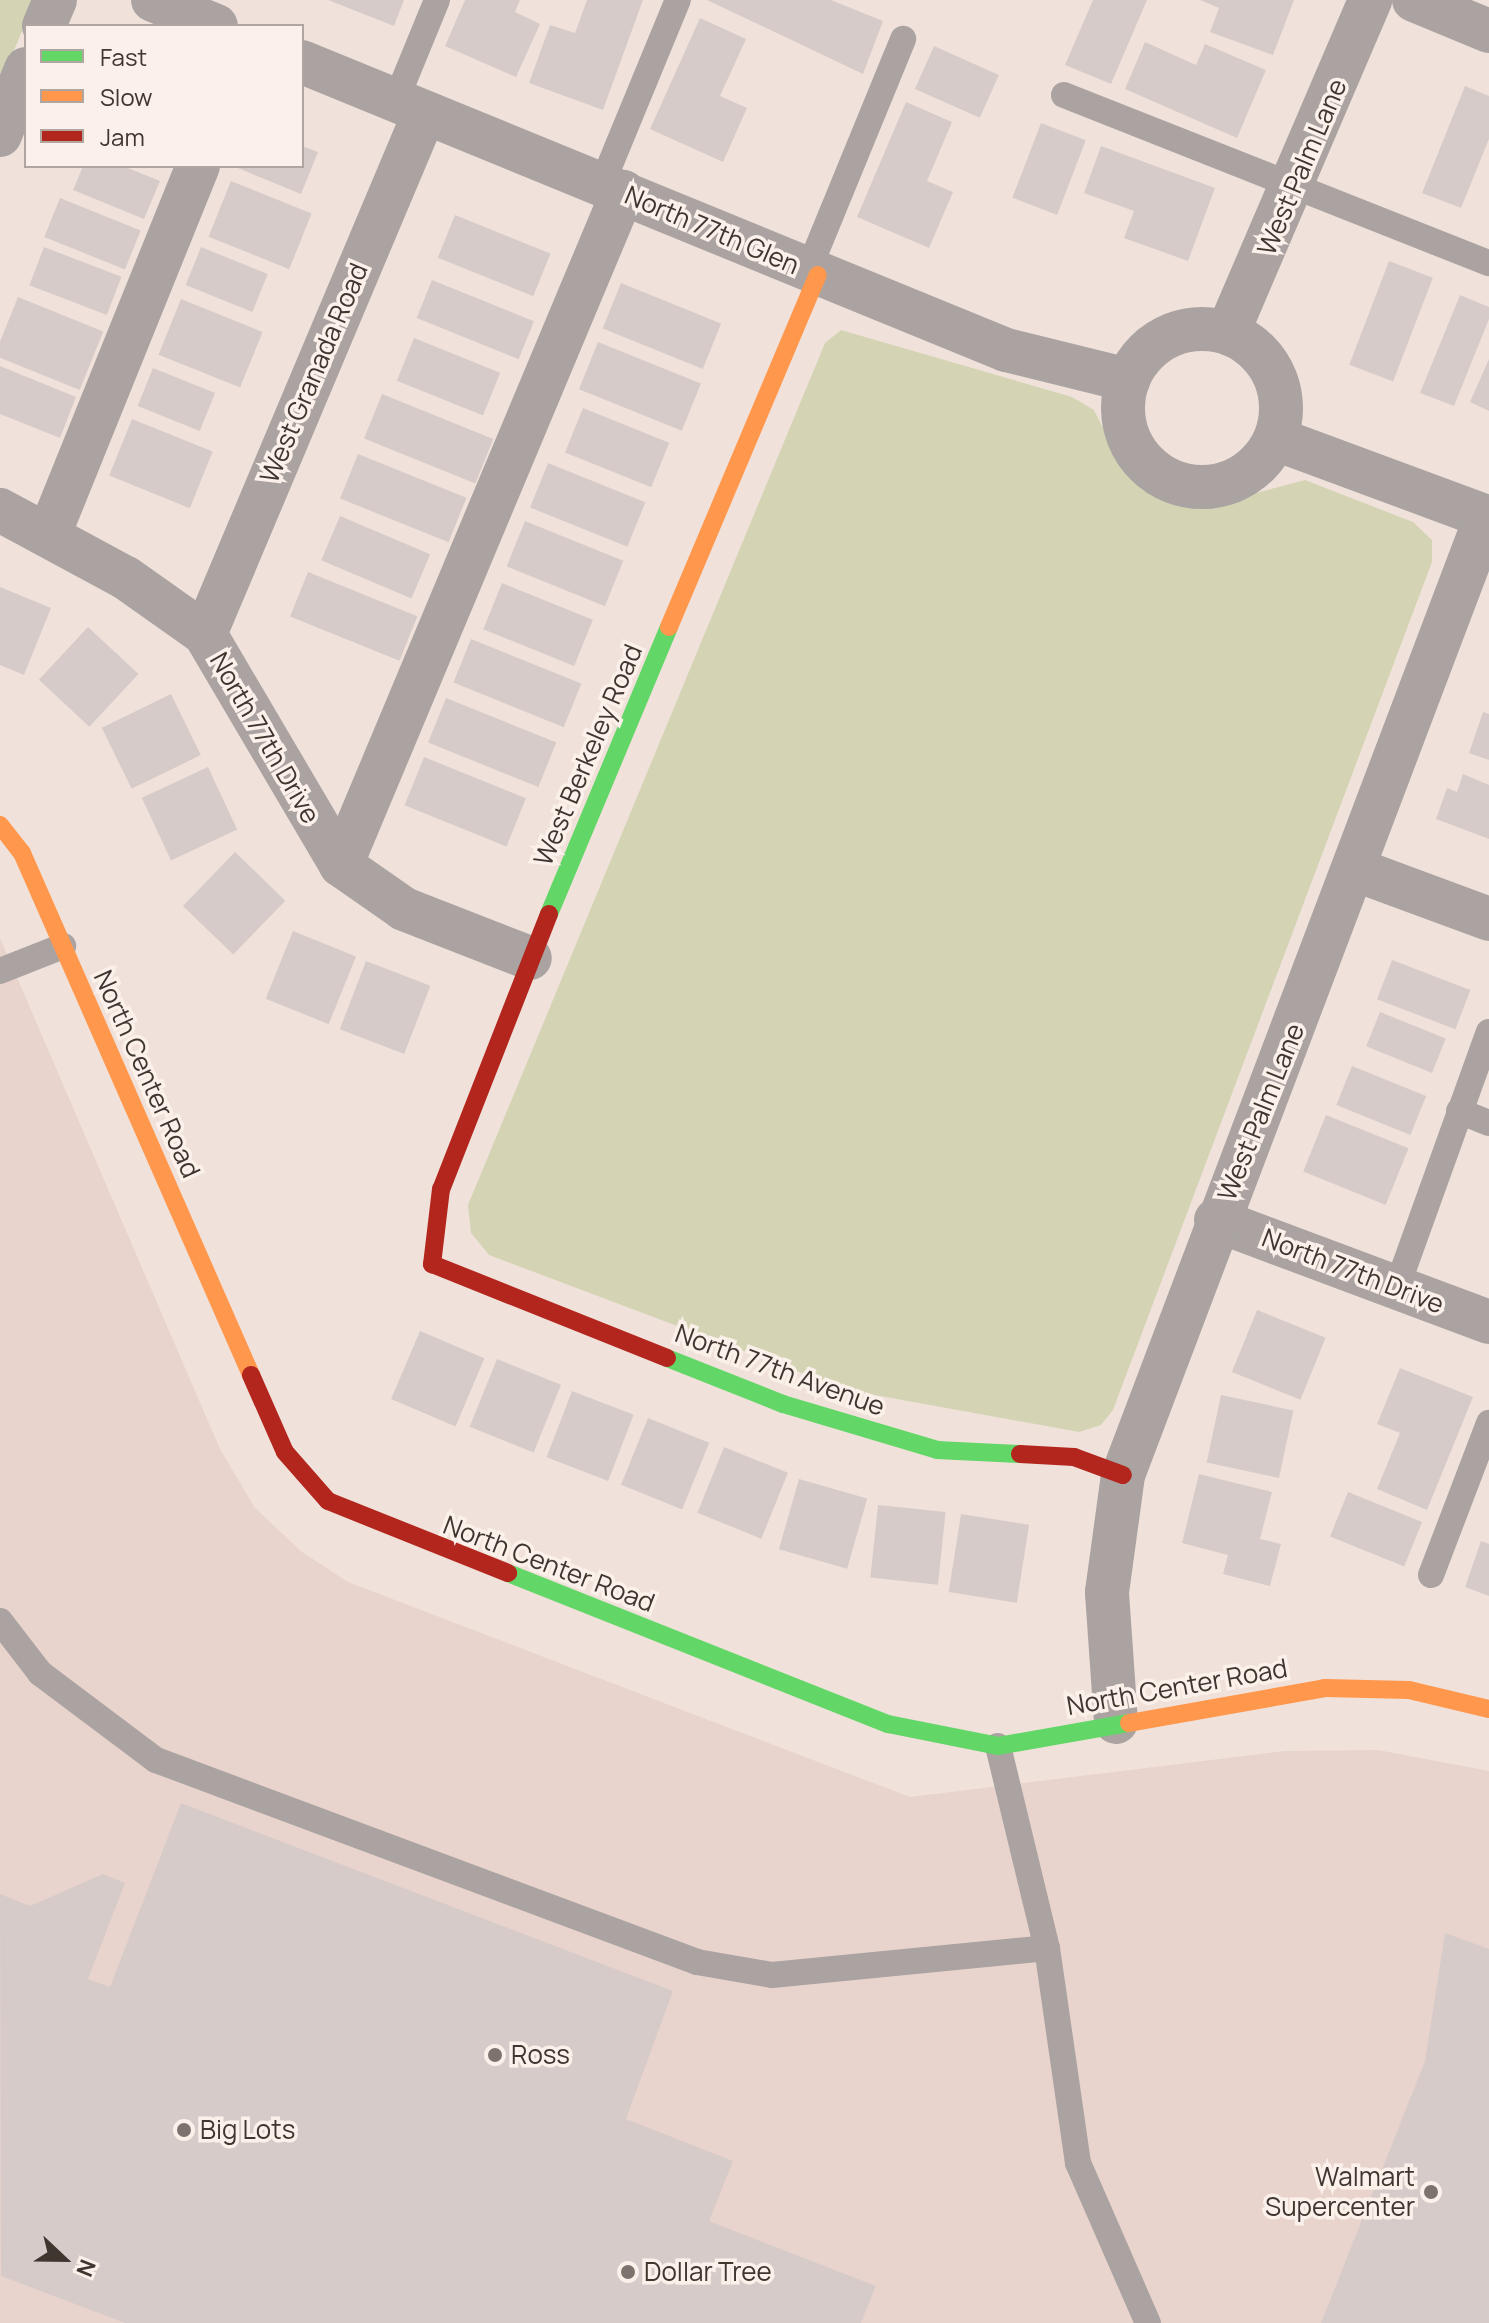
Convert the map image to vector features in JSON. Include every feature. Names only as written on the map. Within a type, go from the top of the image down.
[{"type":"street","points":[[45,24],[55,0]]},
{"type":"street","name":"West Palm Lane","points":[[1228,332],[1294,189],[1370,0]]},
{"type":"street","points":[[1414,0],[1489,31]]},
{"type":"street","name":"North 77th Glen","points":[[304,63],[1006,350],[1128,380]]},
{"type":"street","points":[[0,135],[24,74]]},
{"type":"street","name":"West Granada Road","points":[[205,634],[410,106]]},
{"type":"street","points":[[50,532],[197,168]]},
{"type":"street","points":[[341,865],[613,188]]},
{"type":"street","name":"West Berkeley Road","points":[[432,1264],[441,1189],[530,958],[813,273]]},
{"type":"street","points":[[1204,328],[1228,332],[1269,364],[1282,414],[1276,439],[1232,481],[1173,482],[1133,447],[1123,408],[1128,380],[1157,341],[1204,328]]},
{"type":"street","points":[[1276,439],[1488,517]]},
{"type":"street","name":"North 77th Drive","points":[[0,510],[50,532],[205,634],[341,865],[404,909],[530,958]]},
{"type":"street","name":"West Palm Lane","points":[[1116,1722],[1107,1592],[1123,1475],[1216,1220],[1488,517]]},
{"type":"street","name":"North Center Road","points":[[0,825],[22,853],[285,1452],[328,1501],[888,1724],[998,1746],[1116,1722],[1325,1688],[1409,1690],[1489,1709]]},
{"type":"street","points":[[1354,869],[1489,919]]},
{"type":"street","name":"North 77th Drive","points":[[1216,1220],[1489,1322]]},
{"type":"street","name":"North 77th Avenue","points":[[432,1264],[783,1404],[937,1450],[1074,1457],[1123,1475]]},
{"type":"lane","points":[[410,106],[437,0]]},
{"type":"lane","points":[[613,188],[678,0]]},
{"type":"lane","points":[[813,273],[903,39]]},
{"type":"lane","points":[[1064,95],[1294,189],[1489,263]]},
{"type":"lane","points":[[0,971],[63,946]]},
{"type":"lane","points":[[1397,1287],[1489,1032]]},
{"type":"lane","points":[[1459,1111],[1489,1123]]},
{"type":"lane","points":[[1431,1575],[1489,1423]]},
{"type":"lane","points":[[0,1621],[40,1673],[156,1760],[697,1962],[772,1975],[1047,1948]]},
{"type":"lane","points":[[998,1746],[1047,1948],[1078,2163],[1148,2323]]},
{"type":"shaded area","points":[[0,938],[220,1449],[255,1508],[302,1552],[348,1582],[910,1797],[1285,1751],[1378,1750],[1489,1771],[1489,2323],[0,2323]]},
{"type":"green space","points":[[0,0],[35,0],[24,24],[0,84]]},
{"type":"green space","points":[[841,330],[1072,397],[1094,410],[1118,458],[1142,482],[1178,501],[1215,504],[1305,480],[1413,522],[1432,540],[1432,562],[1113,1410],[1101,1425],[1079,1432],[847,1390],[489,1255],[471,1233],[468,1205],[825,343]]},
{"type":"building","points":[[328,0],[404,0],[394,26]]},
{"type":"building","points":[[465,0],[520,0],[515,12],[540,24],[516,77],[445,46]]},
{"type":"building","points":[[587,0],[643,0],[603,110],[529,83],[550,25],[575,33]]},
{"type":"building","points":[[707,0],[831,0],[883,21],[863,74]]},
{"type":"building","points":[[1093,0],[1147,0],[1111,84],[1065,65]]},
{"type":"building","points":[[1200,0],[1294,0],[1273,55],[1210,32],[1219,8]]},
{"type":"building","points":[[700,18],[746,39],[720,96],[747,108],[723,162],[650,129]]},
{"type":"building","points":[[1145,42],[1196,65],[1205,44],[1266,70],[1237,138],[1125,89]]},
{"type":"building","points":[[934,46],[999,75],[980,118],[915,89]]},
{"type":"building","points":[[1465,86],[1489,96],[1489,139],[1461,208],[1422,193]]},
{"type":"building","points":[[906,102],[952,122],[927,181],[953,192],[929,248],[857,217]]},
{"type":"building","points":[[1041,123],[1086,140],[1057,215],[1012,198]]},
{"type":"building","points":[[1101,146],[1215,188],[1188,261],[1124,238],[1134,211],[1084,193]]},
{"type":"building","points":[[304,147],[318,152],[301,194],[238,168],[304,168]]},
{"type":"building","points":[[82,168],[128,168],[160,181],[144,219],[73,190]]},
{"type":"building","points":[[231,181],[312,214],[289,269],[209,237]]},
{"type":"building","points":[[60,198],[141,231],[125,270],[44,237]]},
{"type":"building","points":[[455,215],[550,254],[533,296],[438,258]]},
{"type":"building","points":[[44,247],[121,277],[107,315],[29,285]]},
{"type":"building","points":[[201,247],[268,274],[252,312],[186,285]]},
{"type":"building","points":[[1389,261],[1433,278],[1393,381],[1349,365]]},
{"type":"building","points":[[432,280],[534,321],[519,359],[417,318]]},
{"type":"building","points":[[621,283],[721,323],[703,369],[603,328]]},
{"type":"building","points":[[1460,295],[1489,307],[1489,319],[1454,406],[1420,393]]},
{"type":"building","points":[[18,297],[103,331],[80,390],[0,358],[0,342]]},
{"type":"building","points":[[181,299],[263,332],[240,388],[159,355]]},
{"type":"building","points":[[414,338],[500,373],[483,415],[397,381]]},
{"type":"building","points":[[598,342],[701,384],[682,431],[579,389]]},
{"type":"building","points":[[1489,359],[1489,411],[1470,402]]},
{"type":"building","points":[[0,366],[76,397],[60,438],[0,414]]},
{"type":"building","points":[[153,368],[215,393],[200,431],[138,406]]},
{"type":"building","points":[[382,394],[493,439],[475,483],[364,439]]},
{"type":"building","points":[[583,408],[669,443],[651,487],[565,453]]},
{"type":"building","points":[[132,419],[213,452],[190,508],[109,476]]},
{"type":"building","points":[[358,454],[466,498],[448,542],[340,499]]},
{"type":"building","points":[[548,463],[645,502],[627,547],[530,508]]},
{"type":"building","points":[[340,516],[430,554],[411,598],[321,560]]},
{"type":"building","points":[[525,521],[623,561],[605,606],[507,566]]},
{"type":"building","points":[[308,572],[417,616],[399,661],[290,617]]},
{"type":"building","points":[[502,583],[593,620],[574,666],[483,629]]},
{"type":"building","points":[[0,587],[51,608],[24,675],[0,665]]},
{"type":"building","points":[[88,627],[138,674],[89,727],[39,680]]},
{"type":"building","points":[[471,639],[581,684],[564,727],[453,683]]},
{"type":"building","points":[[171,694],[201,755],[132,789],[102,728]]},
{"type":"building","points":[[446,698],[556,743],[538,787],[428,743]]},
{"type":"building","points":[[1483,712],[1489,714],[1489,760],[1469,753]]},
{"type":"building","points":[[424,757],[526,798],[507,846],[405,805]]},
{"type":"building","points":[[208,767],[237,830],[171,860],[142,798]]},
{"type":"building","points":[[1463,774],[1489,785],[1489,839],[1436,819],[1447,788],[1457,792]]},
{"type":"building","points":[[235,852],[285,901],[233,955],[183,906]]},
{"type":"building","points":[[293,931],[356,956],[329,1024],[266,999]]},
{"type":"building","points":[[1392,960],[1470,990],[1455,1029],[1377,999]]},
{"type":"building","points":[[366,961],[430,986],[404,1054],[340,1029]]},
{"type":"building","points":[[1380,1012],[1446,1039],[1432,1073],[1366,1046]]},
{"type":"building","points":[[1352,1066],[1426,1096],[1410,1135],[1336,1105]]},
{"type":"building","points":[[1326,1115],[1409,1148],[1386,1205],[1303,1172]]},
{"type":"building","points":[[1257,1310],[1326,1338],[1301,1400],[1232,1372]]},
{"type":"building","points":[[420,1331],[484,1358],[456,1426],[391,1399]]},
{"type":"building","points":[[497,1359],[561,1385],[534,1453],[470,1427]]},
{"type":"building","points":[[1400,1368],[1473,1397],[1427,1510],[1377,1489],[1400,1433],[1377,1424]]},
{"type":"building","points":[[572,1391],[634,1415],[608,1481],[547,1457]]},
{"type":"building","points":[[1221,1395],[1293,1410],[1279,1478],[1207,1462]]},
{"type":"building","points":[[648,1418],[709,1443],[682,1509],[621,1485]]},
{"type":"building","points":[[724,1447],[788,1473],[761,1539],[697,1513]]},
{"type":"building","points":[[1199,1474],[1272,1492],[1260,1539],[1281,1544],[1270,1586],[1223,1574],[1228,1555],[1182,1543]]},
{"type":"building","points":[[799,1479],[867,1499],[847,1569],[779,1549]]},
{"type":"building","points":[[1348,1492],[1422,1522],[1404,1566],[1330,1537]]},
{"type":"building","points":[[878,1505],[946,1512],[938,1585],[870,1578]]},
{"type":"building","points":[[961,1514],[1029,1525],[1017,1603],[949,1592]]},
{"type":"building","points":[[1481,1541],[1489,1544],[1489,1596],[1465,1587]]},
{"type":"building","points":[[181,1803],[673,1991],[626,2119],[733,2161],[709,2221],[876,2286],[861,2323],[125,2323],[1,2276],[0,1894],[30,1906],[103,1874],[125,1883],[88,1979],[110,1987]]},
{"type":"building","name":"Walmart Supercenter","points":[[1445,1933],[1489,1949],[1489,2323],[1321,2323],[1425,2061]]},
{"type":"traffic: fast","points":[[549,914],[669,627]]},
{"type":"traffic: fast","points":[[667,1358],[783,1404],[937,1450],[1020,1454]]},
{"type":"traffic: fast","points":[[508,1573],[888,1724],[998,1746],[1129,1723]]},
{"type":"traffic: slow","points":[[669,627],[818,275]]},
{"type":"traffic: slow","points":[[0,825],[22,853],[251,1375]]},
{"type":"traffic: slow","points":[[1129,1723],[1325,1688],[1409,1690],[1489,1709]]},
{"type":"traffic: jam","points":[[549,914],[441,1189],[432,1264],[667,1358]]},
{"type":"traffic: jam","points":[[251,1375],[285,1452],[328,1501],[508,1573]]},
{"type":"traffic: jam","points":[[1020,1454],[1074,1457],[1123,1475]]},
{"type":"place","name":"Ross","points":[[495,2055]]},
{"type":"place","name":"Big Lots","points":[[184,2130]]},
{"type":"place","name":"Walmart Supercenter","points":[[1431,2192]]},
{"type":"place","name":"Dollar Tree","points":[[628,2272]]}]
